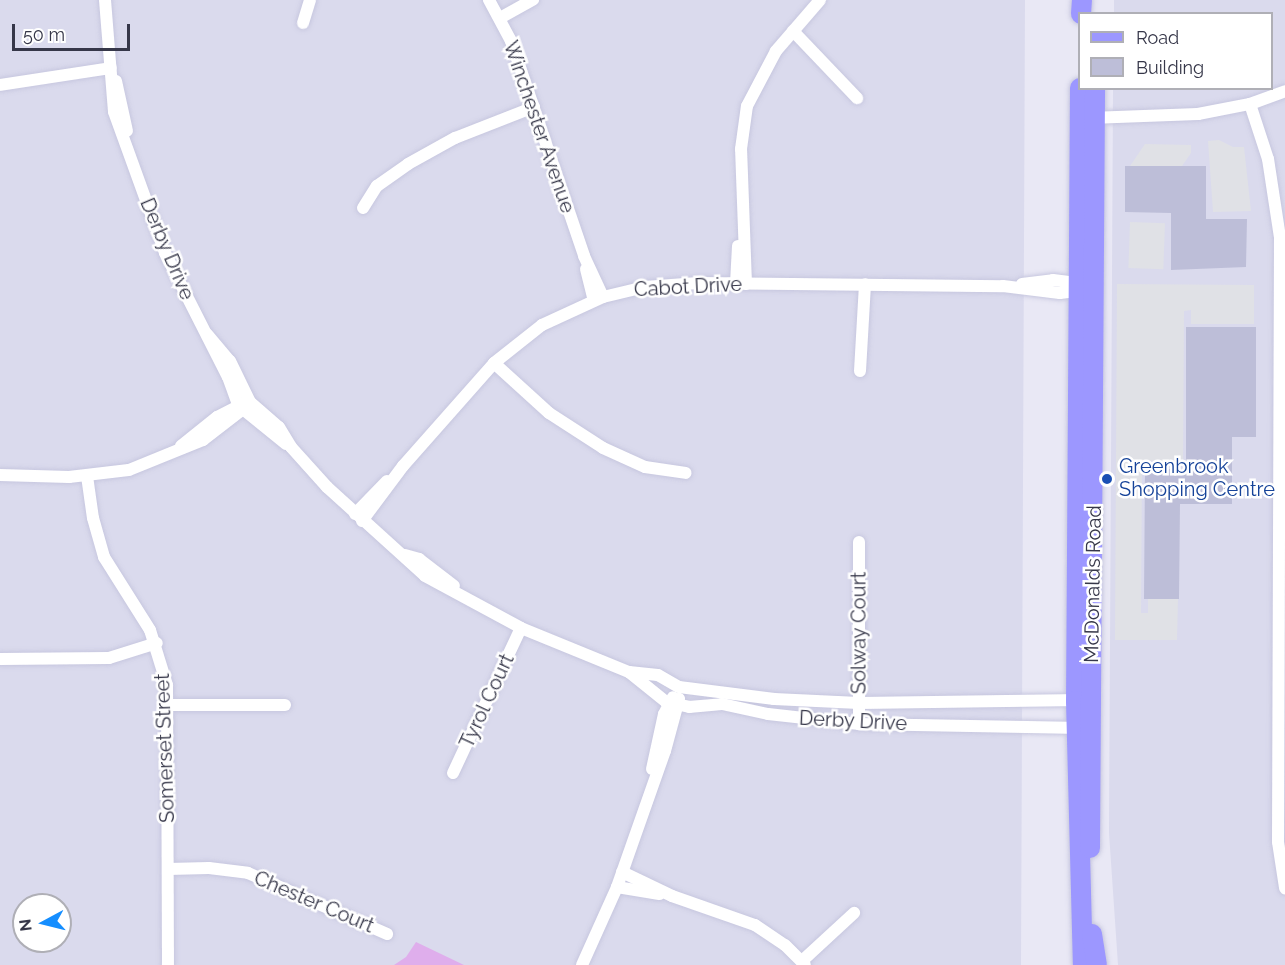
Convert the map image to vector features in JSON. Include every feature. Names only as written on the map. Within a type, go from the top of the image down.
[{"type":"main road","name":"McDonalds Road","points":[[1081,90],[1088,118]]},
{"type":"main road","name":"McDonalds Road","points":[[1083,965],[1084,287],[1088,118],[1095,90]]},
{"type":"main road","name":"McDonalds Road","points":[[1083,935],[1087,886],[1084,728]]},
{"type":"main road","points":[[1087,886],[1097,965]]},
{"type":"street","name":"Derby Drive","points":[[105,0],[111,68],[122,102],[132,161],[165,253],[207,334],[240,409],[291,447],[359,517],[405,555],[431,567],[461,593],[521,628],[629,672],[674,705],[722,704],[768,714],[859,724],[1084,728]]},
{"type":"street","points":[[303,23],[310,0]]},
{"type":"street","name":"Winchester Avenue","points":[[489,0],[500,18],[534,107],[598,298]]},
{"type":"street","points":[[500,18],[533,0]]},
{"type":"street","points":[[741,284],[741,149],[747,106],[764,68],[820,0]]},
{"type":"street","points":[[793,31],[857,98]]},
{"type":"street","points":[[0,86],[111,68]]},
{"type":"street","points":[[1088,118],[1175,117],[1250,104],[1285,91]]},
{"type":"street","points":[[1250,104],[1268,159],[1282,237],[1282,546],[1278,842],[1285,888]]},
{"type":"street","points":[[363,208],[377,186],[417,159],[455,138],[534,107]]},
{"type":"street","name":"Cabot Drive","points":[[359,517],[494,363],[542,325],[598,298],[668,284],[1084,287]]},
{"type":"street","points":[[860,371],[865,284]]},
{"type":"street","name":"Derby Drive","points":[[207,334],[233,366],[250,402],[279,427],[291,447]]},
{"type":"street","points":[[494,363],[549,413],[594,444],[645,467],[686,473]]},
{"type":"street","points":[[0,475],[87,476],[129,470],[174,453],[217,417],[240,409],[250,402]]},
{"type":"street","name":"Somerset Street","points":[[87,476],[104,557],[157,643],[168,705],[168,965]]},
{"type":"street","name":"Solway Court","points":[[859,542],[859,724]]},
{"type":"street","name":"Tyrol Court","points":[[453,773],[521,628]]},
{"type":"street","points":[[0,659],[109,658],[157,643]]},
{"type":"street","name":"Derby Drive","points":[[629,672],[658,675],[679,687],[774,699],[859,704],[1084,700]]},
{"type":"street","points":[[582,965],[617,887],[679,687]]},
{"type":"street","points":[[168,705],[285,705]]},
{"type":"street","name":"Chester Court","points":[[168,869],[209,868],[248,873],[387,934]]},
{"type":"street","points":[[622,872],[672,896],[755,925],[803,963],[855,913]]},
{"type":"street","points":[[617,887],[672,896]]},
{"type":"shaded area","points":[[0,0],[1025,0],[1021,965],[0,965]]},
{"type":"shaded area","points":[[1114,0],[1285,0],[1285,965],[1118,965],[1109,833],[1113,90],[1273,90],[1273,12],[1114,12]]},
{"type":"shaded area","points":[[1219,140],[1233,147],[1244,147],[1251,211],[1213,212],[1208,141]]},
{"type":"shaded area","points":[[1145,144],[1191,145],[1191,153],[1182,166],[1130,166]]},
{"type":"shaded area","points":[[1130,222],[1165,223],[1163,269],[1128,268]]},
{"type":"shaded area","points":[[1117,284],[1254,285],[1254,324],[1191,324],[1191,310],[1184,311],[1183,465],[1161,466],[1152,460],[1142,467],[1141,613],[1148,613],[1148,599],[1178,599],[1177,640],[1115,640]]},
{"type":"shaded area","points":[[416,942],[464,965],[394,965],[406,957]]},
{"type":"building","points":[[1125,166],[1206,166],[1206,219],[1247,219],[1246,267],[1171,270],[1171,213],[1125,212]]},
{"type":"building","points":[[1186,327],[1256,327],[1256,437],[1232,437],[1232,504],[1180,504],[1179,599],[1144,599],[1145,469],[1186,469]]},
{"type":"place","name":"Greenbrook Shopping Centre","points":[[1107,479]]}]
